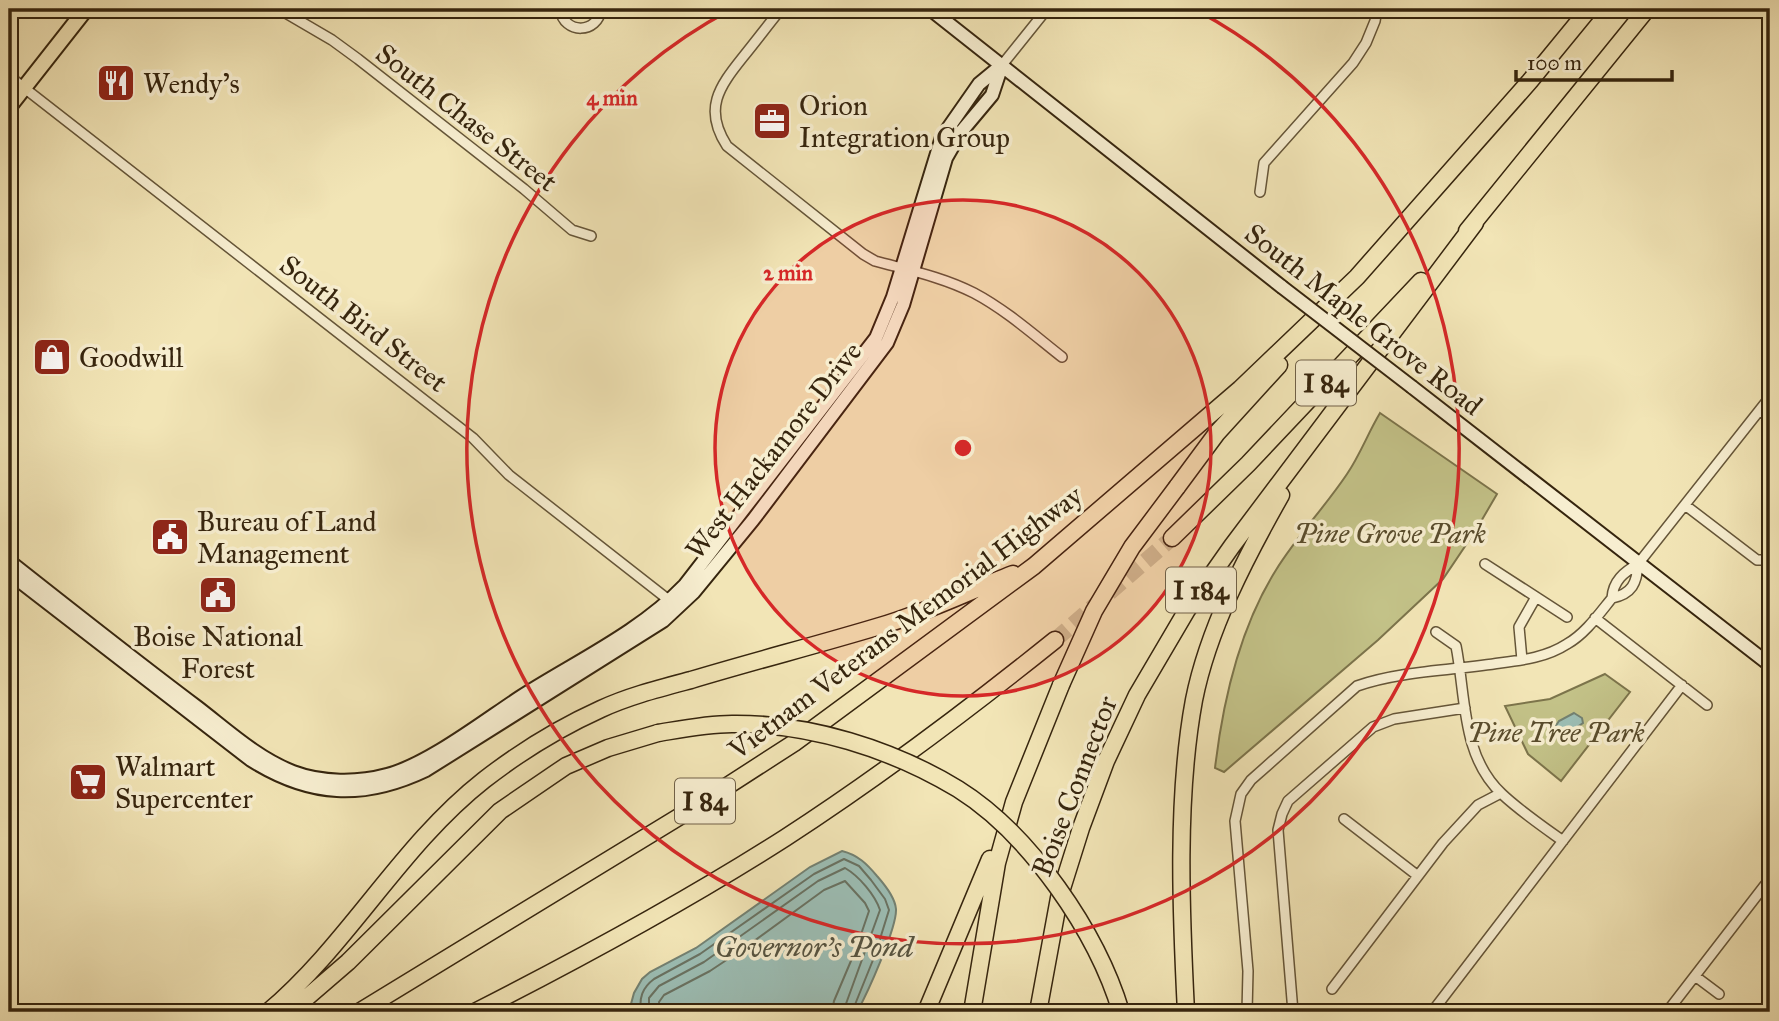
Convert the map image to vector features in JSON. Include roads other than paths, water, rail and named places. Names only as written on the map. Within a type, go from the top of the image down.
[{"type":"highway","name":"Vietnam Veterans Memorial Highway","points":[[359,1012],[687,812],[794,743],[1034,565],[1240,388],[1357,276],[1530,81],[1589,9]]},
{"type":"highway","name":"I 84","points":[[1172,538],[1248,464],[1475,223],[1647,9]]},
{"type":"highway","name":"Boise Connector","points":[[1038,1012],[1059,898],[1106,761],[1137,695],[1187,610],[1224,556],[1475,223]]},
{"type":"highway","name":"Boise Connector","points":[[972,1012],[997,863],[1014,802],[1061,685],[1100,600],[1132,547],[1217,433],[1357,276]]},
{"type":"highway","points":[[1186,1012],[1183,957],[1184,770],[1195,697],[1213,635],[1242,562],[1312,441]]},
{"type":"highway","points":[[268,1012],[332,949],[453,807],[484,780],[546,737],[602,708],[648,692],[882,626],[1034,565]]},
{"type":"highway","name":"I 84","points":[[475,1012],[642,924],[785,838],[960,716],[1055,640]]},
{"type":"highway","points":[[290,1012],[348,961],[500,811],[566,766],[608,748],[658,733],[733,724],[793,728],[873,749],[916,766],[960,790],[997,820],[1030,854],[1066,899],[1112,983],[1121,1012]]},
{"type":"highway","points":[[926,1012],[1014,802]]},
{"type":"main road","points":[[9,107],[86,9]]},
{"type":"street","name":"South Chase Street","points":[[279,9],[332,40],[358,59],[572,230],[592,236]]},
{"type":"street","points":[[561,9],[564,20],[569,25],[582,29],[598,20],[601,9]]},
{"type":"street","points":[[781,9],[720,89],[715,112],[716,124],[727,146],[863,254],[875,261],[955,285],[982,298],[1062,357]]},
{"type":"street","name":"South Maple Grove Road","points":[[930,9],[1282,287],[1770,666]]},
{"type":"street","name":"West Hackamore Drive","points":[[565,675],[663,621],[694,592],[871,367],[895,327],[907,269],[942,136],[979,84],[1002,65],[1047,9]]},
{"type":"street","points":[[1260,192],[1264,163],[1353,62],[1366,43],[1377,9]]},
{"type":"street","name":"South Bird Street","points":[[9,76],[473,438],[509,475],[670,601]]},
{"type":"street","name":"West Hackamore Drive","points":[[202,717],[270,761],[292,772],[326,780],[390,775],[444,752],[565,675],[670,601],[869,348],[883,325],[907,269]]},
{"type":"street","points":[[1247,1012],[1248,971],[1235,821],[1241,794],[1251,780],[1357,686],[1376,679],[1522,660],[1545,655],[1569,644],[1612,598],[1613,587],[1625,571],[1638,564],[1770,397]]},
{"type":"street","points":[[1760,410],[1770,418]]},
{"type":"street","points":[[1685,505],[1757,560],[1769,561]]},
{"type":"street","points":[[9,561],[202,717]]},
{"type":"street","points":[[1485,564],[1567,617]]},
{"type":"street","points":[[1612,598],[1624,596],[1637,580],[1638,564]]},
{"type":"street","points":[[9,573],[202,717]]},
{"type":"street","points":[[1522,660],[1519,627],[1536,597]]},
{"type":"street","points":[[1595,618],[1707,705]]},
{"type":"street","points":[[1436,632],[1456,646],[1468,731],[1476,756],[1500,793],[1563,841]]},
{"type":"street","points":[[1432,1012],[1682,685]]},
{"type":"street","points":[[1293,1012],[1278,830],[1288,801],[1373,727],[1394,719],[1465,708]]},
{"type":"street","points":[[1332,989],[1443,843],[1478,805],[1500,793]]},
{"type":"street","points":[[1344,819],[1418,876]]},
{"type":"street","points":[[1667,1012],[1770,881]]},
{"type":"street","points":[[1695,976],[1719,993]]},
{"type":"water","points":[[1574,713],[1582,718],[1583,723],[1567,734],[1557,732],[1555,727],[1559,721]]},
{"type":"water","name":"Governor's Pond","points":[[842,851],[870,868],[889,891],[896,909],[887,945],[857,1012],[635,1012],[631,1004],[634,993],[642,979],[650,972],[696,948],[810,867]]},
{"type":"tunnel","points":[[1055,640],[1172,538]]},
{"type":"place","name":"Wendy's","points":[[116,83]]},
{"type":"place","name":"Orion Integration Group","points":[[772,121]]},
{"type":"place","name":"Goodwill","points":[[52,357]]},
{"type":"place","name":"Bureau of Land Management","points":[[170,537]]},
{"type":"place","name":"Boise National Forest","points":[[218,595]]},
{"type":"place","name":"Walmart Supercenter","points":[[88,782]]},
{"type":"park label","name":"Pine Grove Park","points":[[1390,533]]},
{"type":"park label","name":"Pine Tree Park","points":[[1556,732]]}]
